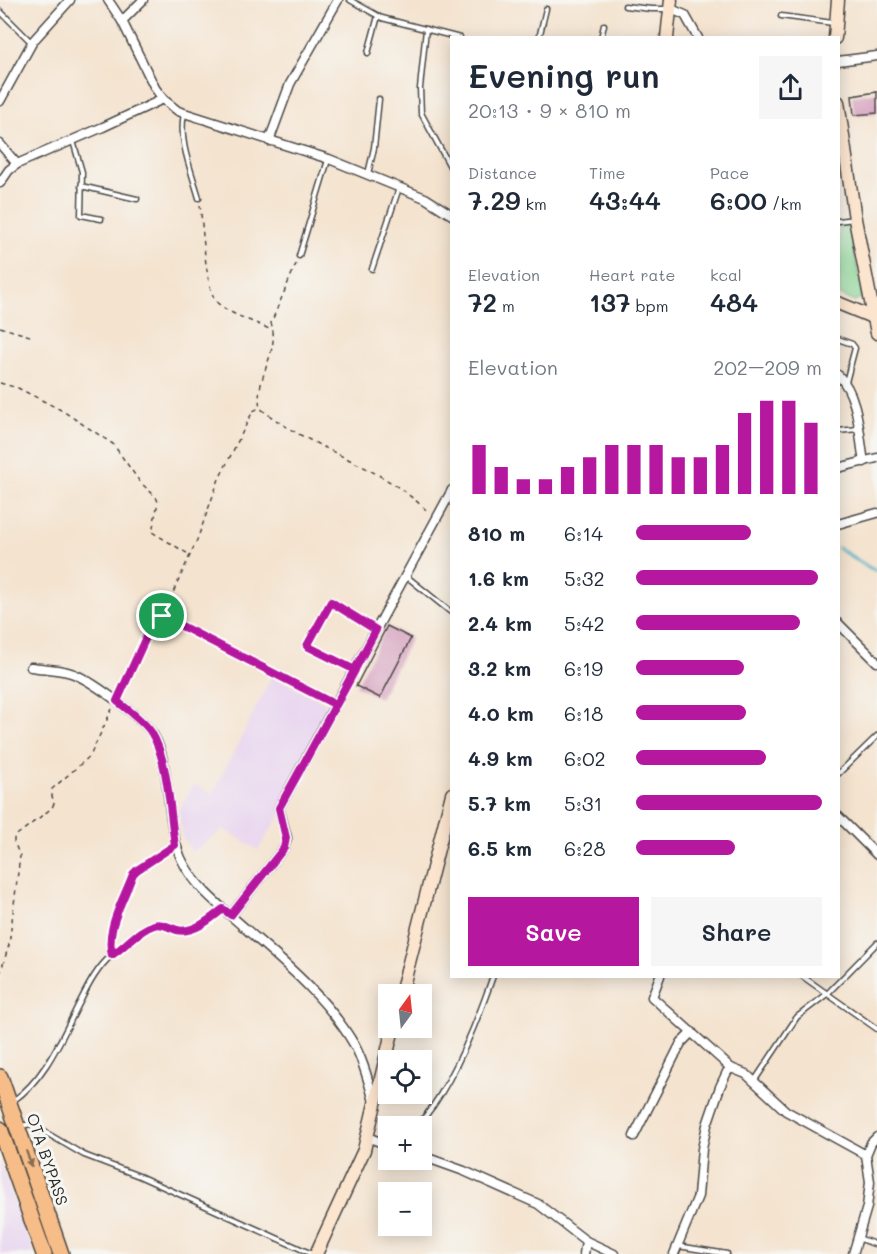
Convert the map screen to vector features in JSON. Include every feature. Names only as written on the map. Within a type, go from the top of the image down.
[{"type":"highway","name":"OTA BYPASS","points":[[0,1077],[5,1108],[18,1126],[61,1254]]},
{"type":"highway","points":[[0,1129],[44,1254]]},
{"type":"street","points":[[0,101],[32,43],[70,0]]},
{"type":"street","points":[[108,0],[122,21],[149,77],[163,99],[184,114],[329,159],[425,198],[450,214]]},
{"type":"street","points":[[122,21],[143,0]]},
{"type":"street","points":[[269,141],[290,84],[338,0]]},
{"type":"street","points":[[835,36],[838,0]]},
{"type":"street","points":[[667,36],[671,4]]},
{"type":"street","points":[[671,4],[685,15],[697,36]]},
{"type":"street","points":[[840,61],[877,56]]},
{"type":"street","points":[[0,183],[9,170],[17,164],[163,99]]},
{"type":"street","points":[[840,129],[843,173],[855,219],[877,333]]},
{"type":"street","points":[[0,144],[17,164]]},
{"type":"street","points":[[840,304],[875,318]]},
{"type":"street","points":[[840,377],[846,382],[854,405],[864,462]]},
{"type":"street","points":[[840,468],[877,459]]},
{"type":"street","points":[[231,915],[284,848],[286,838],[279,808],[450,494]]},
{"type":"street","points":[[840,523],[877,513]]},
{"type":"street","points":[[840,625],[877,662]]},
{"type":"street","points":[[31,667],[73,674],[117,701],[150,729],[162,761],[175,845],[184,865],[223,909],[301,977],[334,1015],[355,1047],[375,1102]]},
{"type":"street","points":[[404,984],[450,802]]},
{"type":"street","points":[[840,818],[877,855]]},
{"type":"street","points":[[659,978],[652,997],[731,1068],[746,1074],[755,1081],[786,1111],[866,1155]]},
{"type":"street","points":[[634,1136],[681,1043],[692,1032]]},
{"type":"street","points":[[314,1254],[357,1167],[367,1137],[391,1038]]},
{"type":"street","points":[[676,1250],[698,1196],[702,1149],[707,1125],[720,1087],[731,1068]]},
{"type":"street","points":[[367,1137],[378,1141]]},
{"type":"street","points":[[853,1254],[867,1207],[870,1182],[866,1155],[871,1143],[877,1137]]},
{"type":"street","points":[[432,1160],[464,1171],[538,1204],[586,1241],[614,1254]]},
{"type":"street","points":[[585,1254],[586,1241]]},
{"type":"lane","points":[[350,0],[378,16],[452,36]]},
{"type":"lane","points":[[625,6],[651,9],[671,4]]},
{"type":"lane","points":[[539,36],[546,9]]},
{"type":"lane","points":[[0,10],[32,43]]},
{"type":"lane","points":[[781,15],[836,23]]},
{"type":"lane","points":[[368,53],[378,16]]},
{"type":"lane","points":[[601,36],[604,25]]},
{"type":"lane","points":[[426,29],[420,88],[421,113],[450,166]]},
{"type":"lane","points":[[367,175],[374,148],[379,99]]},
{"type":"lane","points":[[184,114],[182,124],[184,142],[199,198]]},
{"type":"lane","points":[[73,140],[82,172],[81,215],[101,219]]},
{"type":"lane","points":[[299,256],[329,159]]},
{"type":"lane","points":[[81,186],[137,199]]},
{"type":"lane","points":[[372,269],[399,188]]},
{"type":"lane","points":[[840,221],[855,219]]},
{"type":"lane","points":[[840,340],[852,344],[855,348],[846,382]]},
{"type":"lane","points":[[840,431],[858,428]]},
{"type":"lane","points":[[406,575],[450,611]]},
{"type":"lane","points":[[355,670],[307,646],[331,602],[376,630]]},
{"type":"lane","points":[[117,701],[157,613],[336,705]]},
{"type":"lane","points":[[840,772],[877,736]]},
{"type":"lane","points":[[112,955],[110,946],[112,928],[133,874],[175,845]]},
{"type":"lane","points":[[5,1108],[37,1080],[48,1064],[88,985],[112,955],[151,926],[159,924],[180,931],[210,920],[223,909]]},
{"type":"lane","points":[[755,1081],[797,1017],[827,994],[877,943]]},
{"type":"lane","points":[[427,1116],[464,1049],[492,978]]},
{"type":"lane","points":[[805,978],[877,1029]]},
{"type":"lane","points":[[18,1126],[31,1124],[84,1155],[139,1176],[314,1254]]},
{"type":"lane","points":[[858,1238],[877,1245]]},
{"type":"lane","points":[[676,1250],[727,1254]]},
{"type":"path","points":[[199,198],[209,286],[216,302],[233,313],[274,332]]},
{"type":"path","points":[[299,256],[271,323],[274,342],[262,378],[258,398],[260,408],[289,429],[392,482],[416,500],[436,520]]},
{"type":"path","points":[[0,327],[33,337]]},
{"type":"path","points":[[0,383],[18,388],[61,410],[113,444],[140,482],[156,497],[158,502],[152,532],[190,555]]},
{"type":"path","points":[[162,616],[197,540],[219,479],[253,411],[260,408]]},
{"type":"path","points":[[0,974],[9,945],[20,856],[14,837],[52,808],[54,803],[52,789],[90,756],[104,722],[117,701]]},
{"type":"shaded area","points":[[272,676],[331,706],[279,817],[258,850],[224,829],[192,852],[183,838],[179,811],[193,784],[213,793]]},
{"type":"shaded area","points":[[0,1162],[34,1254],[0,1254]]},
{"type":"green space","points":[[844,225],[850,229],[863,296],[855,302],[840,295],[840,226]]},
{"type":"building","points":[[877,92],[877,113],[854,115],[852,96]]},
{"type":"building","points":[[387,626],[411,638],[380,698],[356,686]]},
{"type":"waterway","points":[[840,549],[877,571]]},
{"type":"route","points":[[162,616],[157,613],[117,701],[150,729],[156,740],[162,761],[175,845],[133,874],[112,928],[110,946],[112,955],[151,926],[159,924],[180,931],[210,920],[223,909],[231,915],[284,848],[286,838],[279,808],[336,705],[355,670],[376,630],[331,602],[307,646],[355,670],[336,705],[162,616]]}]
